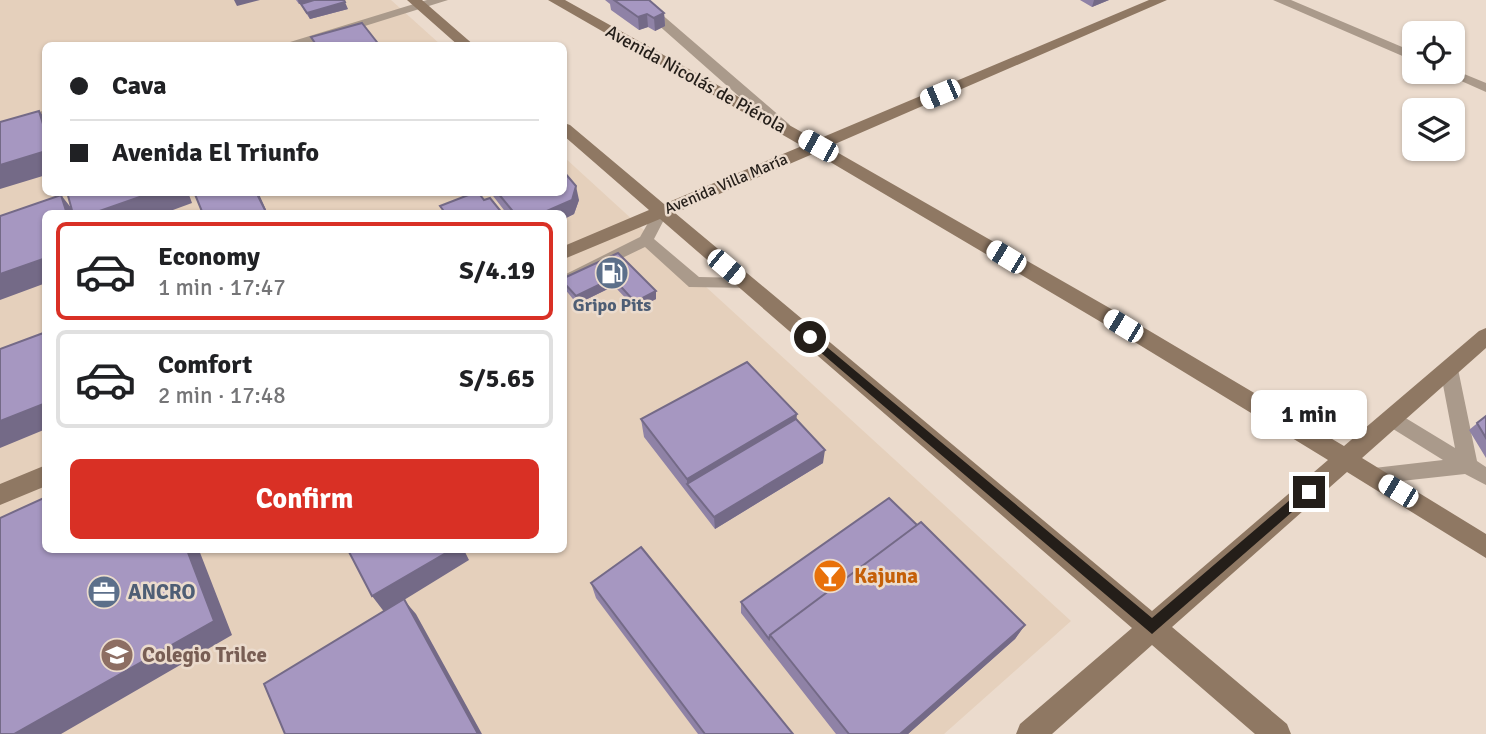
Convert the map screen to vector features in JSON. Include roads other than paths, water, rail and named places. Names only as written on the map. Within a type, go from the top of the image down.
[{"type":"main road","name":"Avenida Nicolás de Piérola","points":[[555,0],[818,146],[1347,459],[1486,547]]},
{"type":"main road","name":"Avenida Villa María","points":[[567,252],[1160,0]]},
{"type":"main road","points":[[418,3],[463,42]]},
{"type":"main road","points":[[567,131],[1277,734]]},
{"type":"main road","points":[[1030,734],[1486,336]]},
{"type":"main road","points":[[0,495],[42,477]]},
{"type":"street","points":[[296,42],[418,3],[441,0]]},
{"type":"street","points":[[637,0],[783,127]]},
{"type":"street","points":[[1280,0],[1402,52]]},
{"type":"street","points":[[1465,79],[1486,88]]},
{"type":"street","points":[[0,128],[42,116]]},
{"type":"lane","points":[[567,280],[646,240],[661,212]]},
{"type":"lane","points":[[646,240],[695,283],[747,284]]},
{"type":"lane","points":[[1449,369],[1468,466]]},
{"type":"lane","points":[[1392,419],[1486,477]]},
{"type":"lane","points":[[1374,477],[1468,466]]},
{"type":"place","name":"Gripo Pits","points":[[612,273]]},
{"type":"place","name":"Kajuna","points":[[830,576]]},
{"type":"place","name":"ANCRO","points":[[104,592]]},
{"type":"place","name":"Colegio Trilce","points":[[117,655]]}]
